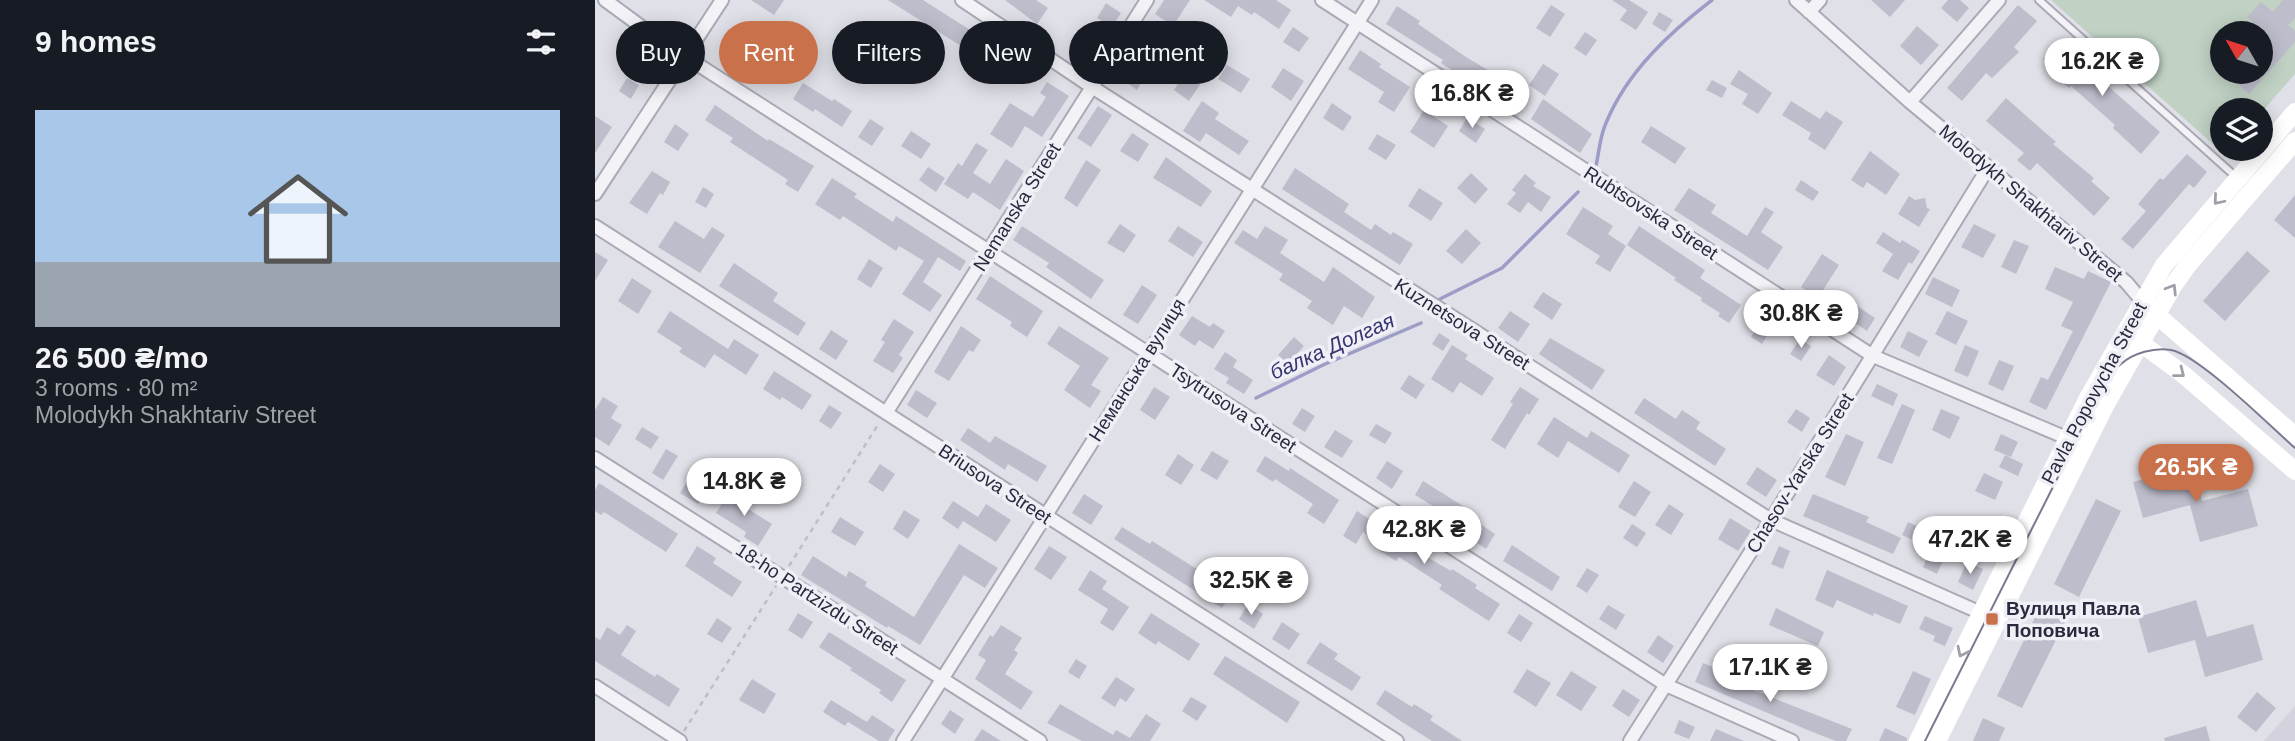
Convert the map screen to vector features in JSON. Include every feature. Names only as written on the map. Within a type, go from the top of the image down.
[{"type":"main road","name":"Pavla Popovycha Street","points":[[1918,741],[2088,398],[2164,265],[2295,112]]},
{"type":"main road","name":"Pavla Popovycha Street","points":[[1937,741],[2106,404],[2143,344],[2156,316],[2187,266],[2295,141]]},
{"type":"main road","name":"Molodykh Shakhtariv Street","points":[[2143,302],[2295,436]]},
{"type":"main road","points":[[2125,332],[2184,375],[2295,471]]},
{"type":"street","name":"Tsytrusova Street","points":[[605,0],[635,21]]},
{"type":"street","points":[[705,25],[722,0]]},
{"type":"street","name":"Kuznetsova Street","points":[[962,0],[1252,190],[1771,520],[1981,613]]},
{"type":"street","name":"Nemanska Street","points":[[886,413],[1147,0]]},
{"type":"street","name":"Rubtsovska Street","points":[[1322,0],[1873,356],[2069,439]]},
{"type":"street","name":"Неманська вулиця","points":[[903,741],[1372,0]]},
{"type":"street","name":"Molodykh Shakhtariv Street","points":[[1796,0],[1910,102],[2126,282],[2143,302]]},
{"type":"street","points":[[1809,12],[1820,0]]},
{"type":"street","points":[[1910,102],[1999,0]]},
{"type":"street","name":"Tsytrusova Street","points":[[705,69],[1666,685],[1792,741]]},
{"type":"street","points":[[595,194],[666,84]]},
{"type":"street","name":"Chasov-Yarska Street","points":[[1630,741],[1989,169]]},
{"type":"street","name":"Briusova Street","points":[[595,226],[1397,741]]},
{"type":"street","name":"18-ho Partzizdu Street","points":[[595,457],[1040,741]]},
{"type":"street","points":[[595,686],[679,741]]},
{"type":"lane","points":[[2039,0],[2238,178]]},
{"type":"shaded area","points":[[2295,706],[2295,741],[2264,741],[2279,724]]},
{"type":"green space","points":[[2051,0],[2295,0],[2295,74],[2273,99],[2210,98],[2210,142]]},
{"type":"building","points":[[751,0],[784,0],[774,15]]},
{"type":"building","points":[[888,0],[923,0],[959,23],[959,45],[945,36],[945,21],[921,21]]},
{"type":"building","points":[[1005,0],[1036,0],[1048,8],[1039,21],[1033,21]]},
{"type":"building","points":[[1164,0],[1190,0],[1176,21],[1166,21],[1155,14]]},
{"type":"building","points":[[1204,0],[1276,0],[1291,10],[1279,29],[1254,12],[1252,15],[1238,6],[1231,17]]},
{"type":"building","points":[[1612,0],[1629,0],[1648,12],[1636,30],[1620,20],[1627,10]]},
{"type":"building","points":[[1871,0],[1905,0],[1890,17]]},
{"type":"building","points":[[1948,0],[1960,0],[1969,8],[1957,22],[1941,8]]},
{"type":"building","points":[[2283,0],[2295,0],[2295,18],[2288,25],[2295,31],[2295,42],[2273,67],[2273,21],[2252,21],[2247,17],[2261,2],[2273,12]]},
{"type":"building","points":[[1106,3],[1121,13],[1116,21],[1102,21],[1097,18]]},
{"type":"building","points":[[1551,5],[1565,14],[1550,37],[1536,28]]},
{"type":"building","points":[[2018,5],[2037,21],[2014,47],[2019,52],[1992,78],[1986,73],[1962,101],[1947,88]]},
{"type":"building","points":[[1397,6],[1466,57],[1511,84],[1500,101],[1386,24]]},
{"type":"building","points":[[1659,12],[1673,20],[1665,32],[1652,24]]},
{"type":"building","points":[[1917,26],[1939,45],[1921,65],[1900,46]]},
{"type":"building","points":[[1293,27],[1309,38],[1299,52],[1283,42]]},
{"type":"building","points":[[1585,32],[1597,40],[1586,56],[1574,48]]},
{"type":"building","points":[[2058,42],[2160,132],[2141,154],[2113,128],[2115,125],[2071,86],[2069,88],[2054,75],[2058,71],[2043,59]]},
{"type":"building","points":[[1360,50],[1381,64],[1379,67],[1410,87],[1394,112],[1378,102],[1384,92],[1348,69]]},
{"type":"building","points":[[1543,64],[1559,74],[1545,96],[1529,85]]},
{"type":"building","points":[[1228,66],[1250,79],[1241,93],[1226,84]]},
{"type":"building","points":[[1283,68],[1304,81],[1291,101],[1271,87]]},
{"type":"building","points":[[1739,70],[1772,93],[1758,114],[1742,104],[1748,94],[1730,84]]},
{"type":"building","points":[[1712,80],[1727,88],[1722,98],[1706,90]]},
{"type":"building","points":[[623,84],[639,85],[631,99],[619,91]]},
{"type":"building","points":[[805,84],[852,111],[842,127],[815,109],[813,112],[793,99]]},
{"type":"building","points":[[1046,84],[1050,84],[1069,96],[1042,137],[1025,126],[1012,148],[990,134],[1010,103],[1033,117],[1046,97],[1040,93]]},
{"type":"building","points":[[1128,84],[1141,84],[1137,90]]},
{"type":"building","points":[[1178,84],[1200,84],[1189,101],[1174,90]]},
{"type":"building","points":[[2238,84],[2258,84],[2249,94]]},
{"type":"building","points":[[2006,98],[2056,142],[2053,144],[2094,178],[2091,181],[2110,198],[2094,216],[2037,163],[2030,171],[2017,160],[2024,153],[1986,121]]},
{"type":"building","points":[[1543,99],[1592,134],[1580,153],[1531,119]]},
{"type":"building","points":[[1202,101],[1219,113],[1215,119],[1249,141],[1239,155],[1206,133],[1200,142],[1183,131]]},
{"type":"building","points":[[1791,101],[1820,119],[1826,111],[1843,122],[1825,150],[1808,139],[1811,133],[1782,115]]},
{"type":"building","points":[[1332,103],[1352,117],[1343,131],[1323,118]]},
{"type":"building","points":[[715,105],[768,141],[769,139],[814,166],[798,192],[785,184],[788,180],[730,142],[733,138],[705,120]]},
{"type":"building","points":[[1098,106],[1112,115],[1091,147],[1077,138]]},
{"type":"building","points":[[1424,110],[1448,126],[1434,148],[1410,132]]},
{"type":"building","points":[[595,116],[612,127],[595,153]]},
{"type":"building","points":[[1467,118],[1485,129],[1476,143],[1459,131]]},
{"type":"building","points":[[870,119],[884,128],[872,146],[858,137]]},
{"type":"building","points":[[675,124],[689,134],[678,151],[664,142]]},
{"type":"building","points":[[1651,126],[1686,148],[1675,164],[1641,142]]},
{"type":"building","points":[[911,131],[931,144],[921,159],[901,146]]},
{"type":"building","points":[[1132,133],[1149,144],[1138,162],[1120,151]]},
{"type":"building","points":[[1377,134],[1396,145],[1386,160],[1368,149]]},
{"type":"building","points":[[976,143],[988,150],[973,173],[990,184],[1006,159],[1024,171],[1000,210],[973,192],[968,199],[944,184],[958,163],[962,166]]},
{"type":"building","points":[[1870,151],[1900,174],[1886,195],[1867,182],[1863,188],[1851,180]]},
{"type":"building","points":[[2187,154],[2207,172],[2194,188],[2189,184],[2133,249],[2121,239],[2146,211],[2138,204],[2160,178],[2163,180]]},
{"type":"building","points":[[1166,157],[1212,191],[1201,207],[1153,178]]},
{"type":"building","points":[[1086,160],[1101,170],[1077,207],[1064,198]]},
{"type":"building","points":[[928,167],[945,178],[936,192],[919,180]]},
{"type":"building","points":[[1295,168],[1349,204],[1344,212],[1371,230],[1375,224],[1391,235],[1393,232],[1413,244],[1400,265],[1282,189]]},
{"type":"building","points":[[652,171],[670,182],[647,214],[629,203]]},
{"type":"building","points":[[1471,173],[1488,189],[1475,204],[1457,188]]},
{"type":"building","points":[[1525,174],[1536,183],[1533,186],[1551,197],[1541,212],[1528,202],[1520,213],[1507,204],[1516,193],[1512,190]]},
{"type":"building","points":[[832,178],[857,194],[854,197],[893,222],[896,216],[966,261],[960,271],[938,257],[923,282],[942,295],[930,312],[902,294],[924,261],[899,246],[896,251],[843,216],[840,220],[815,204]]},
{"type":"building","points":[[1801,180],[1819,192],[1813,201],[1795,190]]},
{"type":"building","points":[[703,187],[714,194],[706,208],[695,202]]},
{"type":"building","points":[[1419,188],[1443,203],[1431,221],[1408,206]]},
{"type":"building","points":[[1689,188],[1716,205],[1711,213],[1747,236],[1765,207],[1774,212],[1761,232],[1783,247],[1768,270],[1674,210]]},
{"type":"building","points":[[2295,195],[2295,238],[2274,220]]},
{"type":"building","points":[[1909,196],[1915,200],[1925,198],[1927,208],[1930,209],[1919,227],[1898,214]]},
{"type":"building","points":[[1583,207],[1613,226],[1608,234],[1626,246],[1610,272],[1595,263],[1600,256],[1566,234]]},
{"type":"building","points":[[675,221],[704,239],[712,227],[725,235],[700,273],[658,247]]},
{"type":"building","points":[[1120,224],[1136,235],[1124,253],[1107,243]]},
{"type":"building","points":[[1974,224],[1996,235],[1983,258],[1961,247]]},
{"type":"building","points":[[1022,226],[1104,280],[1091,299],[1046,267],[1049,263],[1013,240]]},
{"type":"building","points":[[1178,226],[1203,242],[1193,257],[1168,241]]},
{"type":"building","points":[[1265,226],[1288,240],[1280,253],[1324,282],[1333,267],[1375,297],[1362,318],[1344,306],[1333,325],[1307,308],[1312,301],[1279,280],[1283,274],[1234,243],[1243,230],[1257,239]]},
{"type":"building","points":[[1639,226],[1705,270],[1700,278],[1741,305],[1729,323],[1718,316],[1720,313],[1701,301],[1702,298],[1674,280],[1676,278],[1627,245]]},
{"type":"building","points":[[1466,229],[1481,243],[1462,264],[1446,251]]},
{"type":"building","points":[[1883,232],[1920,251],[1912,264],[1909,262],[1898,280],[1882,271],[1893,254],[1876,243]]},
{"type":"building","points":[[2014,240],[2029,246],[2016,274],[2001,267]]},
{"type":"building","points":[[2247,251],[2270,271],[2225,321],[2203,301]]},
{"type":"building","points":[[595,252],[608,260],[595,281]]},
{"type":"building","points":[[1822,254],[1839,265],[1818,298],[1801,287]]},
{"type":"building","points":[[869,259],[883,268],[871,288],[857,279]]},
{"type":"building","points":[[734,263],[778,293],[773,301],[806,323],[798,336],[719,286]]},
{"type":"building","points":[[2055,267],[2084,279],[2088,271],[2111,282],[2046,410],[2029,402],[2041,377],[2048,380],[2073,331],[2061,326],[2073,302],[2045,289]]},
{"type":"building","points":[[990,276],[1043,311],[1027,337],[1010,326],[1012,322],[976,299]]},
{"type":"building","points":[[1933,277],[1960,290],[1952,307],[1925,294]]},
{"type":"building","points":[[632,278],[652,291],[638,314],[618,301]]},
{"type":"building","points":[[1142,285],[1157,295],[1138,324],[1123,315]]},
{"type":"building","points":[[1543,292],[1562,304],[1552,320],[1533,307]]},
{"type":"building","points":[[1854,304],[1875,318],[1867,331],[1846,317]]},
{"type":"building","points":[[670,311],[728,349],[734,339],[759,355],[746,375],[714,354],[705,368],[679,352],[682,348],[657,332]]},
{"type":"building","points":[[1510,311],[1530,324],[1518,342],[1498,328]]},
{"type":"building","points":[[1947,311],[1968,321],[1956,345],[1935,334]]},
{"type":"building","points":[[1192,316],[1210,327],[1213,323],[1225,331],[1213,349],[1199,340],[1195,346],[1179,335]]},
{"type":"building","points":[[1764,316],[1775,323],[1762,344],[1751,337]]},
{"type":"building","points":[[894,319],[914,332],[899,355],[903,358],[893,373],[873,361],[885,342],[881,340]]},
{"type":"building","points":[[961,326],[981,340],[973,352],[969,350],[949,381],[934,372]]},
{"type":"building","points":[[1059,326],[1109,358],[1091,385],[1101,391],[1090,408],[1064,390],[1080,366],[1047,344]]},
{"type":"building","points":[[831,330],[848,341],[836,360],[819,349]]},
{"type":"building","points":[[1908,331],[1928,341],[1919,357],[1900,347]]},
{"type":"building","points":[[1439,333],[1450,340],[1443,351],[1432,344]]},
{"type":"building","points":[[1294,337],[1304,346],[1288,364],[1278,355]]},
{"type":"building","points":[[1550,338],[1605,370],[1592,390],[1539,354]]},
{"type":"building","points":[[1800,339],[1811,346],[1801,361],[1790,354]]},
{"type":"building","points":[[1452,345],[1468,355],[1465,359],[1494,378],[1482,396],[1460,382],[1453,393],[1431,379]]},
{"type":"building","points":[[1965,345],[1979,351],[1968,377],[1954,371]]},
{"type":"building","points":[[1225,352],[1237,360],[1233,367],[1253,380],[1244,394],[1226,383],[1229,378],[1214,369]]},
{"type":"building","points":[[1829,355],[1846,367],[1834,386],[1816,375]]},
{"type":"building","points":[[1999,360],[2014,366],[2003,391],[1988,384]]},
{"type":"building","points":[[774,371],[812,395],[802,410],[763,389]]},
{"type":"building","points":[[1409,375],[1425,385],[1416,399],[1400,389]]},
{"type":"building","points":[[1877,384],[1898,394],[1893,406],[1871,396]]},
{"type":"building","points":[[1154,387],[1170,397],[1155,420],[1140,410]]},
{"type":"building","points":[[1520,387],[1539,399],[1505,449],[1491,440]]},
{"type":"building","points":[[916,390],[937,403],[927,418],[907,405]]},
{"type":"building","points":[[603,397],[618,406],[611,418],[622,425],[609,446],[595,437],[595,410]]},
{"type":"building","points":[[1644,398],[1676,419],[1682,410],[1700,422],[1696,429],[1726,449],[1715,466],[1634,413]]},
{"type":"building","points":[[1902,404],[1915,410],[1892,464],[1877,458]]},
{"type":"building","points":[[829,405],[842,413],[831,429],[819,421]]},
{"type":"building","points":[[1302,408],[1315,416],[1305,432],[1292,424]]},
{"type":"building","points":[[1796,409],[1810,418],[1802,432],[1787,422]]},
{"type":"building","points":[[1941,409],[1960,417],[1950,439],[1932,430]]},
{"type":"building","points":[[1554,417],[1587,438],[1591,431],[1630,455],[1619,473],[1568,441],[1558,458],[1537,444]]},
{"type":"building","points":[[1376,424],[1392,433],[1385,444],[1369,435]]},
{"type":"building","points":[[642,427],[659,437],[651,449],[635,439]]},
{"type":"building","points":[[968,428],[990,443],[995,436],[1047,466],[1037,482],[1008,464],[1005,470],[960,440]]},
{"type":"building","points":[[1335,430],[1353,441],[1342,458],[1324,447]]},
{"type":"building","points":[[1846,434],[1864,442],[1845,486],[1825,477]]},
{"type":"building","points":[[2001,434],[2018,442],[2011,457],[1994,450]]},
{"type":"building","points":[[666,449],[678,456],[663,480],[652,473]]},
{"type":"building","points":[[1212,451],[1229,461],[1217,480],[1200,470]]},
{"type":"building","points":[[1178,454],[1194,465],[1181,485],[1165,475]]},
{"type":"building","points":[[2005,455],[2023,464],[2018,476],[1999,467]]},
{"type":"building","points":[[1265,456],[1289,471],[1290,468],[1339,500],[1324,524],[1307,513],[1313,504],[1275,479],[1273,482],[1256,471]]},
{"type":"building","points":[[1387,461],[1403,471],[1392,489],[1376,478]]},
{"type":"building","points":[[880,464],[895,474],[883,492],[868,482]]},
{"type":"building","points":[[2192,466],[2202,501],[2248,489],[2258,526],[2200,542],[2190,505],[2143,518],[2133,482]]},
{"type":"building","points":[[1757,467],[1777,480],[1766,497],[1746,484]]},
{"type":"building","points":[[1984,473],[2003,482],[1995,500],[1975,491]]},
{"type":"building","points":[[691,475],[709,486],[698,504],[680,493]]},
{"type":"building","points":[[1423,481],[1466,508],[1455,525],[1439,515],[1441,511],[1415,495]]},
{"type":"building","points":[[1634,481],[1651,492],[1635,517],[1618,507]]},
{"type":"building","points":[[599,483],[678,534],[666,552],[604,512],[601,515],[595,511],[595,490]]},
{"type":"building","points":[[731,489],[746,499],[742,505],[772,524],[758,546],[744,537],[746,532],[716,513]]},
{"type":"building","points":[[1084,494],[1103,506],[1091,525],[1072,513]]},
{"type":"building","points":[[1813,494],[1869,517],[1866,522],[1901,538],[1893,554],[1803,516]]},
{"type":"building","points":[[2096,499],[2121,511],[2079,597],[2054,584]]},
{"type":"building","points":[[953,501],[978,517],[986,504],[1011,520],[996,542],[963,521],[958,529],[942,518]]},
{"type":"building","points":[[1669,504],[1684,514],[1671,535],[1655,525]]},
{"type":"building","points":[[904,510],[920,520],[908,539],[893,529]]},
{"type":"building","points":[[1357,511],[1422,554],[1477,585],[1475,588],[1500,604],[1489,621],[1439,589],[1442,585],[1399,557],[1396,561],[1379,550],[1382,544],[1363,532],[1356,544],[1343,536]]},
{"type":"building","points":[[840,517],[864,532],[855,546],[831,532]]},
{"type":"building","points":[[1730,518],[1751,531],[1738,551],[1718,539]]},
{"type":"building","points":[[1908,522],[1919,527],[1913,540],[1902,535]]},
{"type":"building","points":[[1480,524],[1495,534],[1486,549],[1471,539]]},
{"type":"building","points":[[1632,524],[1646,533],[1637,547],[1623,538]]},
{"type":"building","points":[[1122,527],[1150,544],[1152,541],[1216,581],[1218,578],[1235,588],[1222,608],[1114,539]]},
{"type":"building","points":[[1934,543],[1948,549],[1937,574],[1923,567]]},
{"type":"building","points":[[959,544],[998,568],[985,588],[964,575],[920,645],[801,575],[813,556],[846,577],[849,571],[867,582],[865,586],[914,617]]},
{"type":"building","points":[[1512,545],[1560,577],[1552,591],[1503,561]]},
{"type":"building","points":[[697,546],[716,558],[713,563],[742,582],[732,597],[685,566]]},
{"type":"building","points":[[1049,546],[1067,557],[1051,580],[1034,569]]},
{"type":"building","points":[[1779,546],[1790,551],[1783,569],[1771,564]]},
{"type":"building","points":[[1967,562],[1983,569],[1973,590],[1958,582]]},
{"type":"building","points":[[1587,568],[1599,575],[1587,593],[1576,586]]},
{"type":"building","points":[[1090,570],[1107,581],[1102,589],[1129,607],[1113,631],[1100,623],[1108,609],[1078,590]]},
{"type":"building","points":[[1827,570],[1908,606],[1900,624],[1874,613],[1873,616],[1837,600],[1833,608],[1815,600]]},
{"type":"building","points":[[2196,600],[2207,637],[2253,624],[2263,660],[2205,677],[2195,640],[2148,653],[2138,617]]},
{"type":"building","points":[[1248,604],[1263,614],[1254,629],[1239,619]]},
{"type":"building","points":[[1608,605],[1625,615],[1616,630],[1599,619]]},
{"type":"building","points":[[1776,608],[1824,632],[1818,646],[1769,625]]},
{"type":"building","points":[[2039,609],[2065,622],[2022,708],[1997,696]]},
{"type":"building","points":[[798,613],[813,622],[802,639],[788,630]]},
{"type":"building","points":[[1151,613],[1200,644],[1189,661],[1158,641],[1156,645],[1138,633]]},
{"type":"building","points":[[1519,614],[1533,623],[1521,642],[1507,633]]},
{"type":"building","points":[[1925,616],[1953,628],[1945,646],[1933,641],[1935,636],[1919,629]]},
{"type":"building","points":[[717,618],[732,628],[722,643],[707,634]]},
{"type":"building","points":[[1282,622],[1300,634],[1289,650],[1272,639]]},
{"type":"building","points":[[627,625],[636,631],[621,655],[680,689],[669,707],[595,661],[595,637],[600,640],[607,627],[620,635]]},
{"type":"building","points":[[1001,625],[1022,638],[1014,650],[1018,653],[1005,674],[1033,692],[1021,710],[975,679],[986,660],[978,655],[990,635],[993,637]]},
{"type":"building","points":[[829,632],[906,680],[892,702],[879,693],[881,690],[850,670],[852,668],[819,647]]},
{"type":"building","points":[[1658,635],[1674,646],[1663,663],[1647,652]]},
{"type":"building","points":[[1320,642],[1338,654],[1334,659],[1361,677],[1352,691],[1306,663]]},
{"type":"building","points":[[1225,656],[1300,702],[1287,723],[1213,674]]},
{"type":"building","points":[[1076,659],[1087,666],[1079,679],[1068,672]]},
{"type":"building","points":[[1703,663],[1738,677],[1735,683],[1852,729],[1846,741],[1836,741],[1695,682]]},
{"type":"building","points":[[1527,669],[1551,683],[1536,707],[1513,692]]},
{"type":"building","points":[[1571,671],[1597,687],[1581,711],[1556,695]]},
{"type":"building","points":[[1913,671],[1931,679],[1915,715],[1896,707]]},
{"type":"building","points":[[1116,677],[1135,689],[1126,702],[1120,698],[1115,707],[1101,698]]},
{"type":"building","points":[[752,679],[776,694],[764,714],[739,700]]},
{"type":"building","points":[[1623,689],[1640,700],[1629,717],[1612,706]]},
{"type":"building","points":[[1385,690],[1433,716],[1430,720],[1462,741],[1432,741],[1402,722],[1376,704]]},
{"type":"building","points":[[2257,692],[2276,708],[2256,732],[2237,717]]},
{"type":"building","points":[[1191,697],[1207,706],[1197,721],[1182,711]]},
{"type":"building","points":[[831,700],[867,722],[872,715],[895,730],[888,741],[879,741],[848,722],[845,726],[823,712]]},
{"type":"building","points":[[1060,704],[1113,735],[1116,730],[1130,738],[1146,714],[1161,724],[1150,741],[1082,741],[1047,723]]},
{"type":"building","points":[[950,710],[964,719],[955,734],[941,724]]},
{"type":"building","points":[[1983,718],[2005,728],[1999,741],[1973,741]]},
{"type":"building","points":[[1679,720],[1695,727],[1689,739],[1674,733]]},
{"type":"building","points":[[2206,726],[2210,741],[2165,741],[2164,738]]},
{"type":"building","points":[[1885,728],[1907,738],[1907,741],[1879,741]]},
{"type":"building","points":[[982,729],[1001,741],[974,741]]},
{"type":"building","points":[[1716,729],[1744,741],[1710,741]]},
{"type":"waterway","points":[[1596,166],[1604,128],[1625,87],[1665,40],[1712,0]]},
{"type":"waterway","points":[[1436,301],[1502,268],[1578,192]]},
{"type":"waterway","name":"балка Долгая","points":[[1256,398],[1323,365],[1421,323]]},
{"type":"tram line","points":[[1925,741],[2090,411],[2121,364],[2151,350],[2165,349],[2183,355],[2216,377],[2295,448]]},
{"type":"place","name":"Вулиця Павла Поповича","points":[[1992,619]]}]
